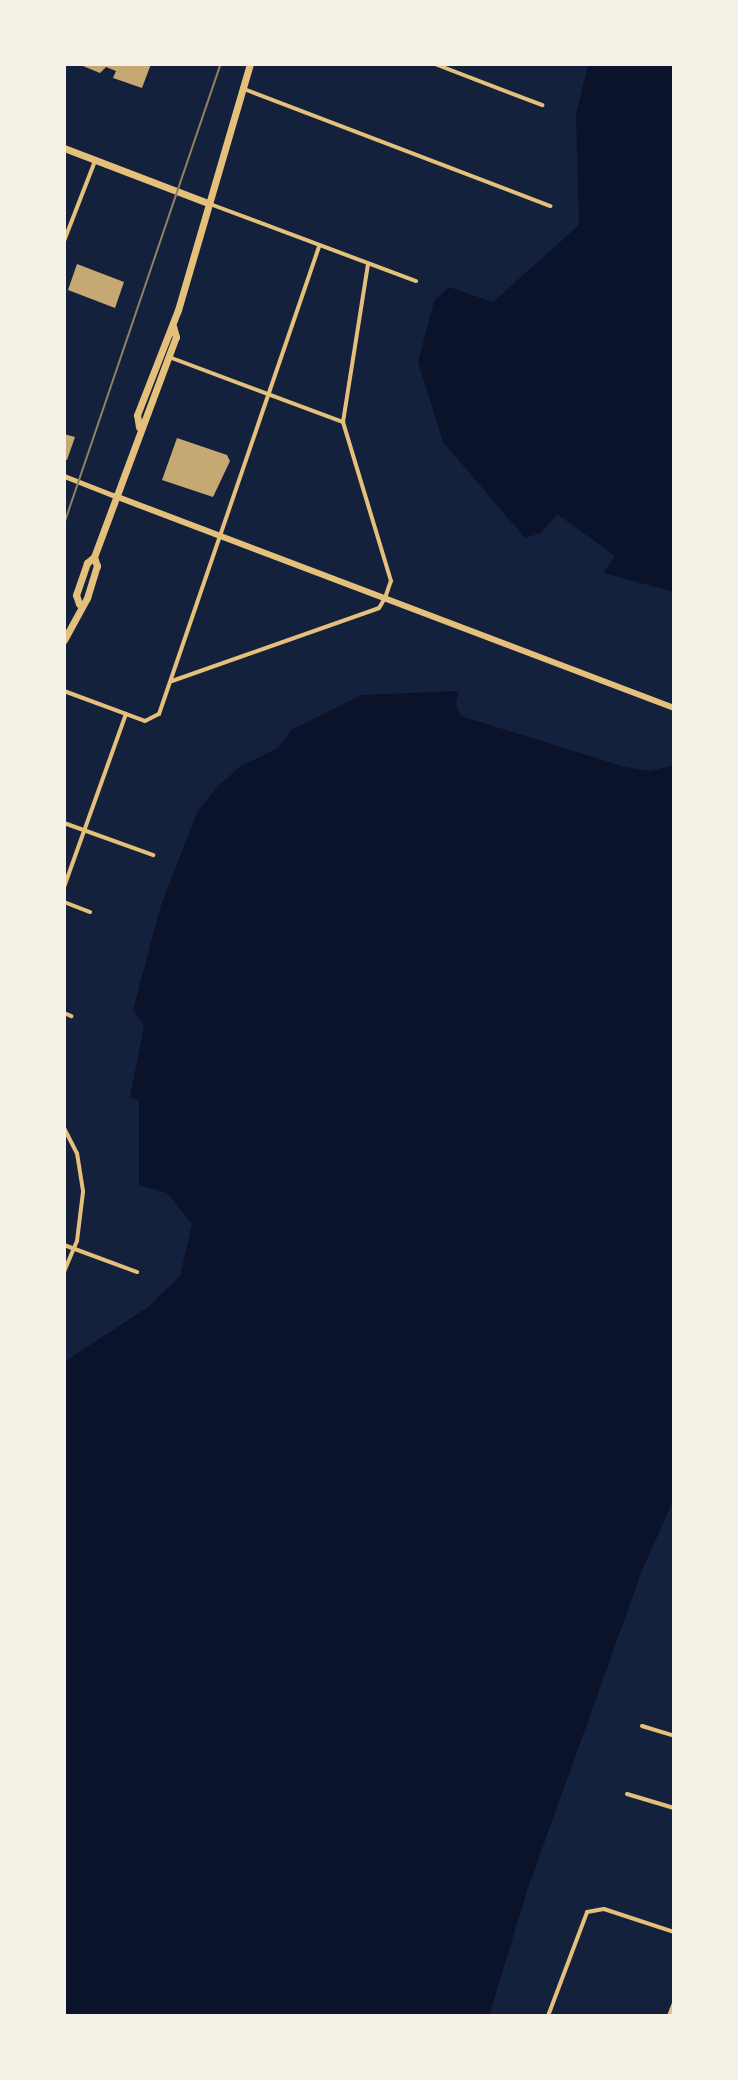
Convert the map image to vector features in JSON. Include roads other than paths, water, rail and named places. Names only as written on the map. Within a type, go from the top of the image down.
[{"type":"main road","points":[[64,640],[79,604],[76,595],[94,557],[139,427],[148,418],[176,337],[173,326],[250,64]]},
{"type":"main road","points":[[64,148],[208,203]]},
{"type":"main road","points":[[139,427],[137,415],[166,332],[173,326]]},
{"type":"main road","points":[[115,496],[674,708]]},
{"type":"street","points":[[435,64],[542,105]]},
{"type":"street","points":[[242,88],[550,206]]},
{"type":"street","points":[[64,241],[95,160]]},
{"type":"street","points":[[208,203],[416,281]]},
{"type":"street","points":[[64,691],[126,714],[152,720],[159,714],[319,246]]},
{"type":"street","points":[[172,681],[379,608],[385,598],[391,581],[343,422],[368,265]]},
{"type":"street","points":[[169,357],[343,422]]},
{"type":"street","points":[[64,476],[115,496]]},
{"type":"street","points":[[64,887],[126,714]]},
{"type":"street","points":[[64,823],[153,855]]},
{"type":"street","points":[[64,902],[90,912]]},
{"type":"street","points":[[64,1013],[71,1016]]},
{"type":"street","points":[[64,1128],[77,1153],[83,1192],[74,1249],[64,1271]]},
{"type":"street","points":[[64,1245],[137,1272]]},
{"type":"street","points":[[642,1726],[674,1736]]},
{"type":"street","points":[[627,1794],[674,1808]]},
{"type":"street","points":[[548,2016],[587,1912],[604,1909],[674,1932]]},
{"type":"street","points":[[669,2016],[674,2003]]},
{"type":"water","points":[[588,64],[674,64],[674,592],[603,573],[615,556],[557,514],[541,533],[525,538],[443,442],[418,362],[434,301],[449,287],[493,302],[579,225],[576,115]]},
{"type":"water","points":[[458,691],[456,704],[461,716],[625,767],[650,771],[674,765],[674,1499],[642,1571],[528,1888],[489,2016],[64,2016],[64,1362],[148,1307],[180,1276],[192,1224],[167,1193],[139,1185],[139,1101],[130,1097],[144,1026],[133,1010],[160,908],[197,812],[219,785],[241,766],[278,748],[291,730],[361,695]]},
{"type":"railway","points":[[64,524],[221,64]]}]
